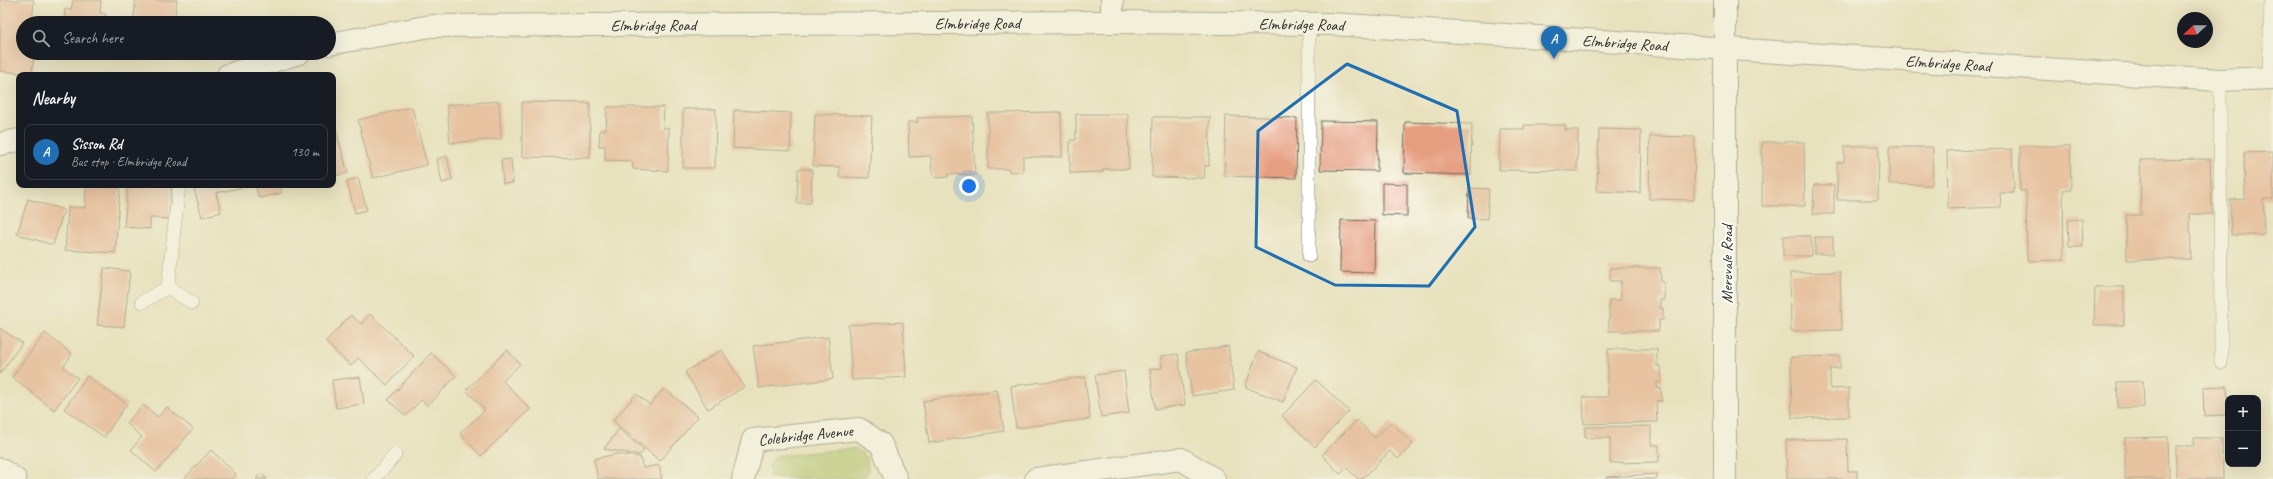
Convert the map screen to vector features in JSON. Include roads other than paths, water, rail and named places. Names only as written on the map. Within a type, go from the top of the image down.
[{"type":"street","points":[[1112,0],[1112,22]]},
{"type":"street","name":"Merevale Road","points":[[1725,0],[1725,479]]},
{"type":"street","name":"Elmbridge Road","points":[[336,43],[431,26],[1112,22],[1309,23],[2220,80],[2271,78]]},
{"type":"street","points":[[238,72],[277,60]]},
{"type":"street","points":[[0,144],[16,141]]},
{"type":"street","name":"Colebridge Avenue","points":[[742,479],[753,440],[859,429],[881,444],[896,479]]},
{"type":"street","points":[[1036,479],[1181,459],[1214,479]]},
{"type":"street","points":[[0,469],[15,479]]},
{"type":"lane","points":[[2271,0],[2271,78]]},
{"type":"lane","points":[[1309,23],[1309,256]]},
{"type":"lane","points":[[2220,80],[2221,363]]},
{"type":"lane","points":[[168,287],[179,188]]},
{"type":"lane","points":[[142,302],[168,287]]},
{"type":"lane","points":[[168,287],[192,303]]},
{"type":"lane","points":[[374,479],[395,455]]},
{"type":"place","name":"Sisson Rd","points":[[1554,59]]}]
